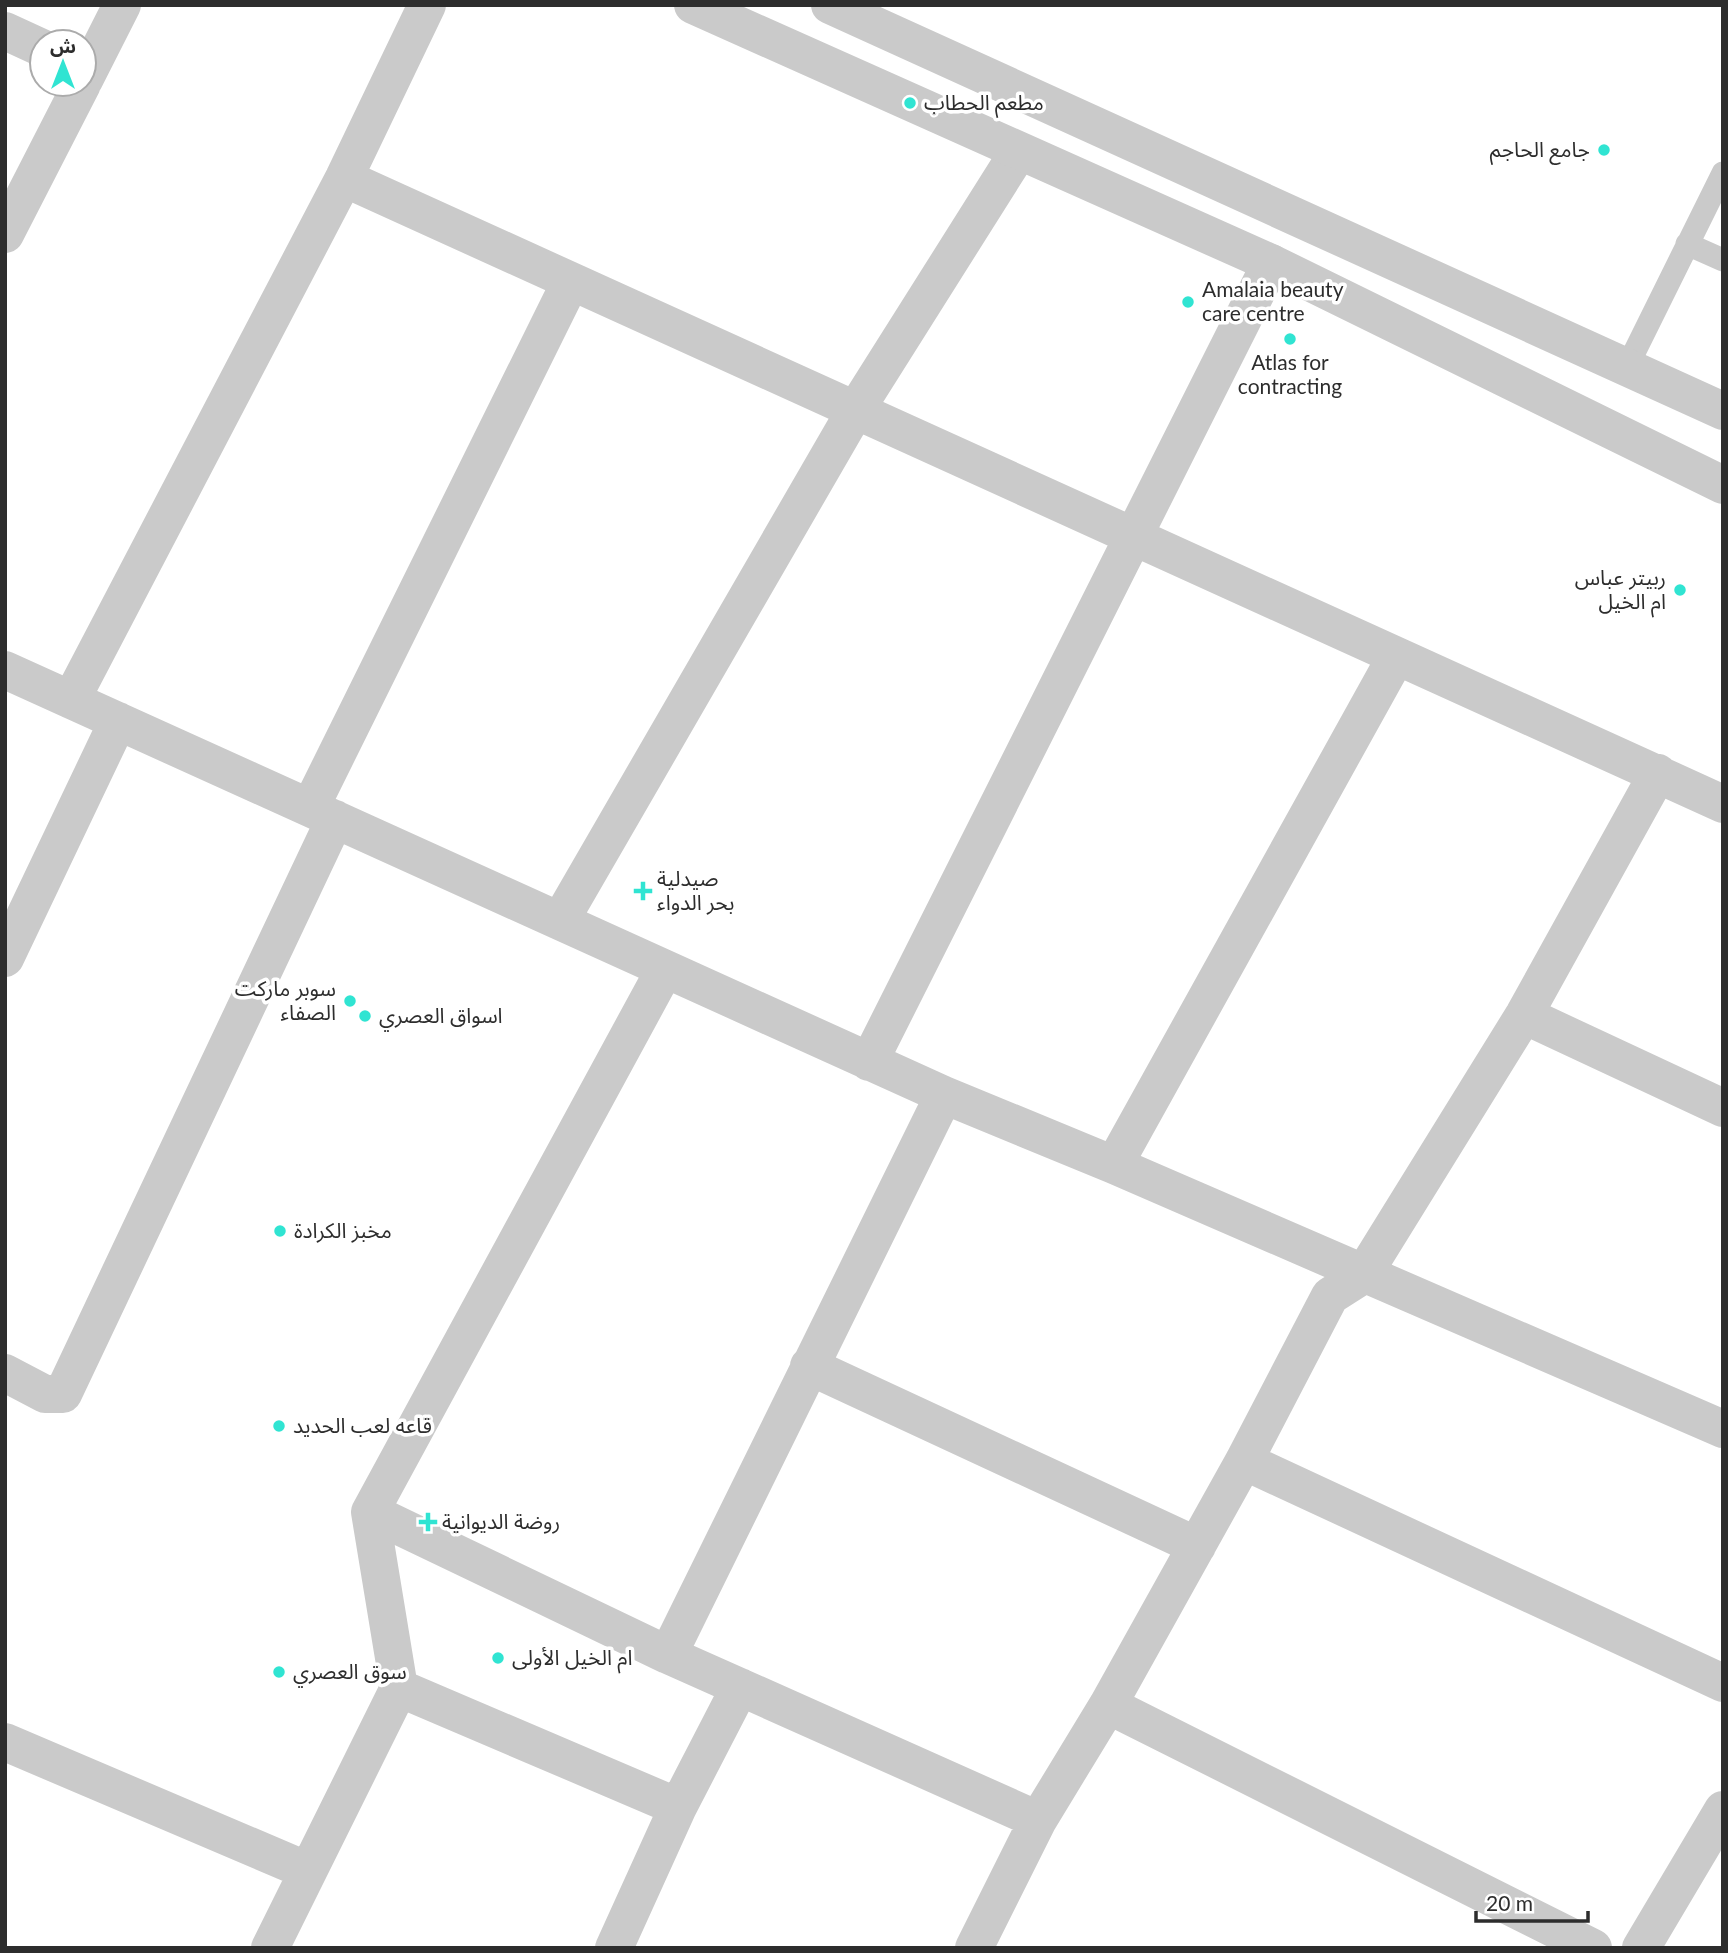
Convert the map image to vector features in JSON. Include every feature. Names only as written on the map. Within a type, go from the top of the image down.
[{"type":"street","points":[[98,51],[122,5]]},
{"type":"street","points":[[71,700],[344,178],[427,5]]},
{"type":"street","points":[[694,5],[1271,263],[1723,485]]},
{"type":"street","points":[[830,5],[1723,411]]},
{"type":"street","points":[[5,31],[28,42]]},
{"type":"street","points":[[5,233],[74,98]]},
{"type":"street","points":[[560,921],[855,411],[1020,151]]},
{"type":"street","points":[[1183,224],[1209,177]]},
{"type":"street","points":[[344,178],[1723,804]]},
{"type":"street","points":[[869,1062],[1271,263]]},
{"type":"street","points":[[5,1373],[45,1394],[63,1394],[68,1385],[323,813],[572,281]]},
{"type":"street","points":[[1114,1165],[1396,656]]},
{"type":"street","points":[[5,670],[869,1062],[1114,1165],[1723,1429]]},
{"type":"street","points":[[5,958],[118,721]]},
{"type":"street","points":[[974,1948],[1038,1820],[1108,1705],[1197,1546],[1330,1296],[1363,1275],[1524,1016],[1658,773]]},
{"type":"street","points":[[270,1948],[399,1688],[370,1513],[665,969]]},
{"type":"street","points":[[1524,1016],[1723,1108]]},
{"type":"street","points":[[668,1655],[944,1095]]},
{"type":"street","points":[[809,1366],[1197,1546]]},
{"type":"street","points":[[1244,1461],[1723,1683]]},
{"type":"street","points":[[370,1513],[668,1655],[1038,1820]]},
{"type":"street","points":[[614,1948],[678,1807],[740,1687]]},
{"type":"street","points":[[399,1688],[678,1807]]},
{"type":"street","points":[[1108,1705],[1593,1948]]},
{"type":"street","points":[[5,1742],[308,1871]]},
{"type":"street","points":[[1641,1948],[1723,1810]]},
{"type":"lane","points":[[1627,367],[1723,173]]},
{"type":"lane","points":[[1687,244],[1723,260]]},
{"type":"place","name":"مطعم الحطاب","points":[[910,103]]},
{"type":"place","name":"جامع الحاجم","points":[[1604,150]]},
{"type":"place","name":"Amalaia beauty care centre","points":[[1188,302]]},
{"type":"place","name":"Atlas for contracting","points":[[1290,339]]},
{"type":"place","name":"ربيتر عباس ام الخيل","points":[[1680,590]]},
{"type":"place","name":"صيدلية بحر الدواء","points":[[643,891]]},
{"type":"place","name":"سوبر ماركت الصفاء","points":[[350,1001]]},
{"type":"place","name":"اسواق العصري","points":[[365,1016]]},
{"type":"place","name":"مخبز الكرادة","points":[[280,1231]]},
{"type":"place","name":"قاعه لعب الحديد","points":[[279,1426]]},
{"type":"place","name":"روضة الديوانية","points":[[428,1522]]},
{"type":"place","name":"ام الخيل الأولى","points":[[498,1658]]},
{"type":"place","name":"سوق العصري","points":[[279,1672]]}]
